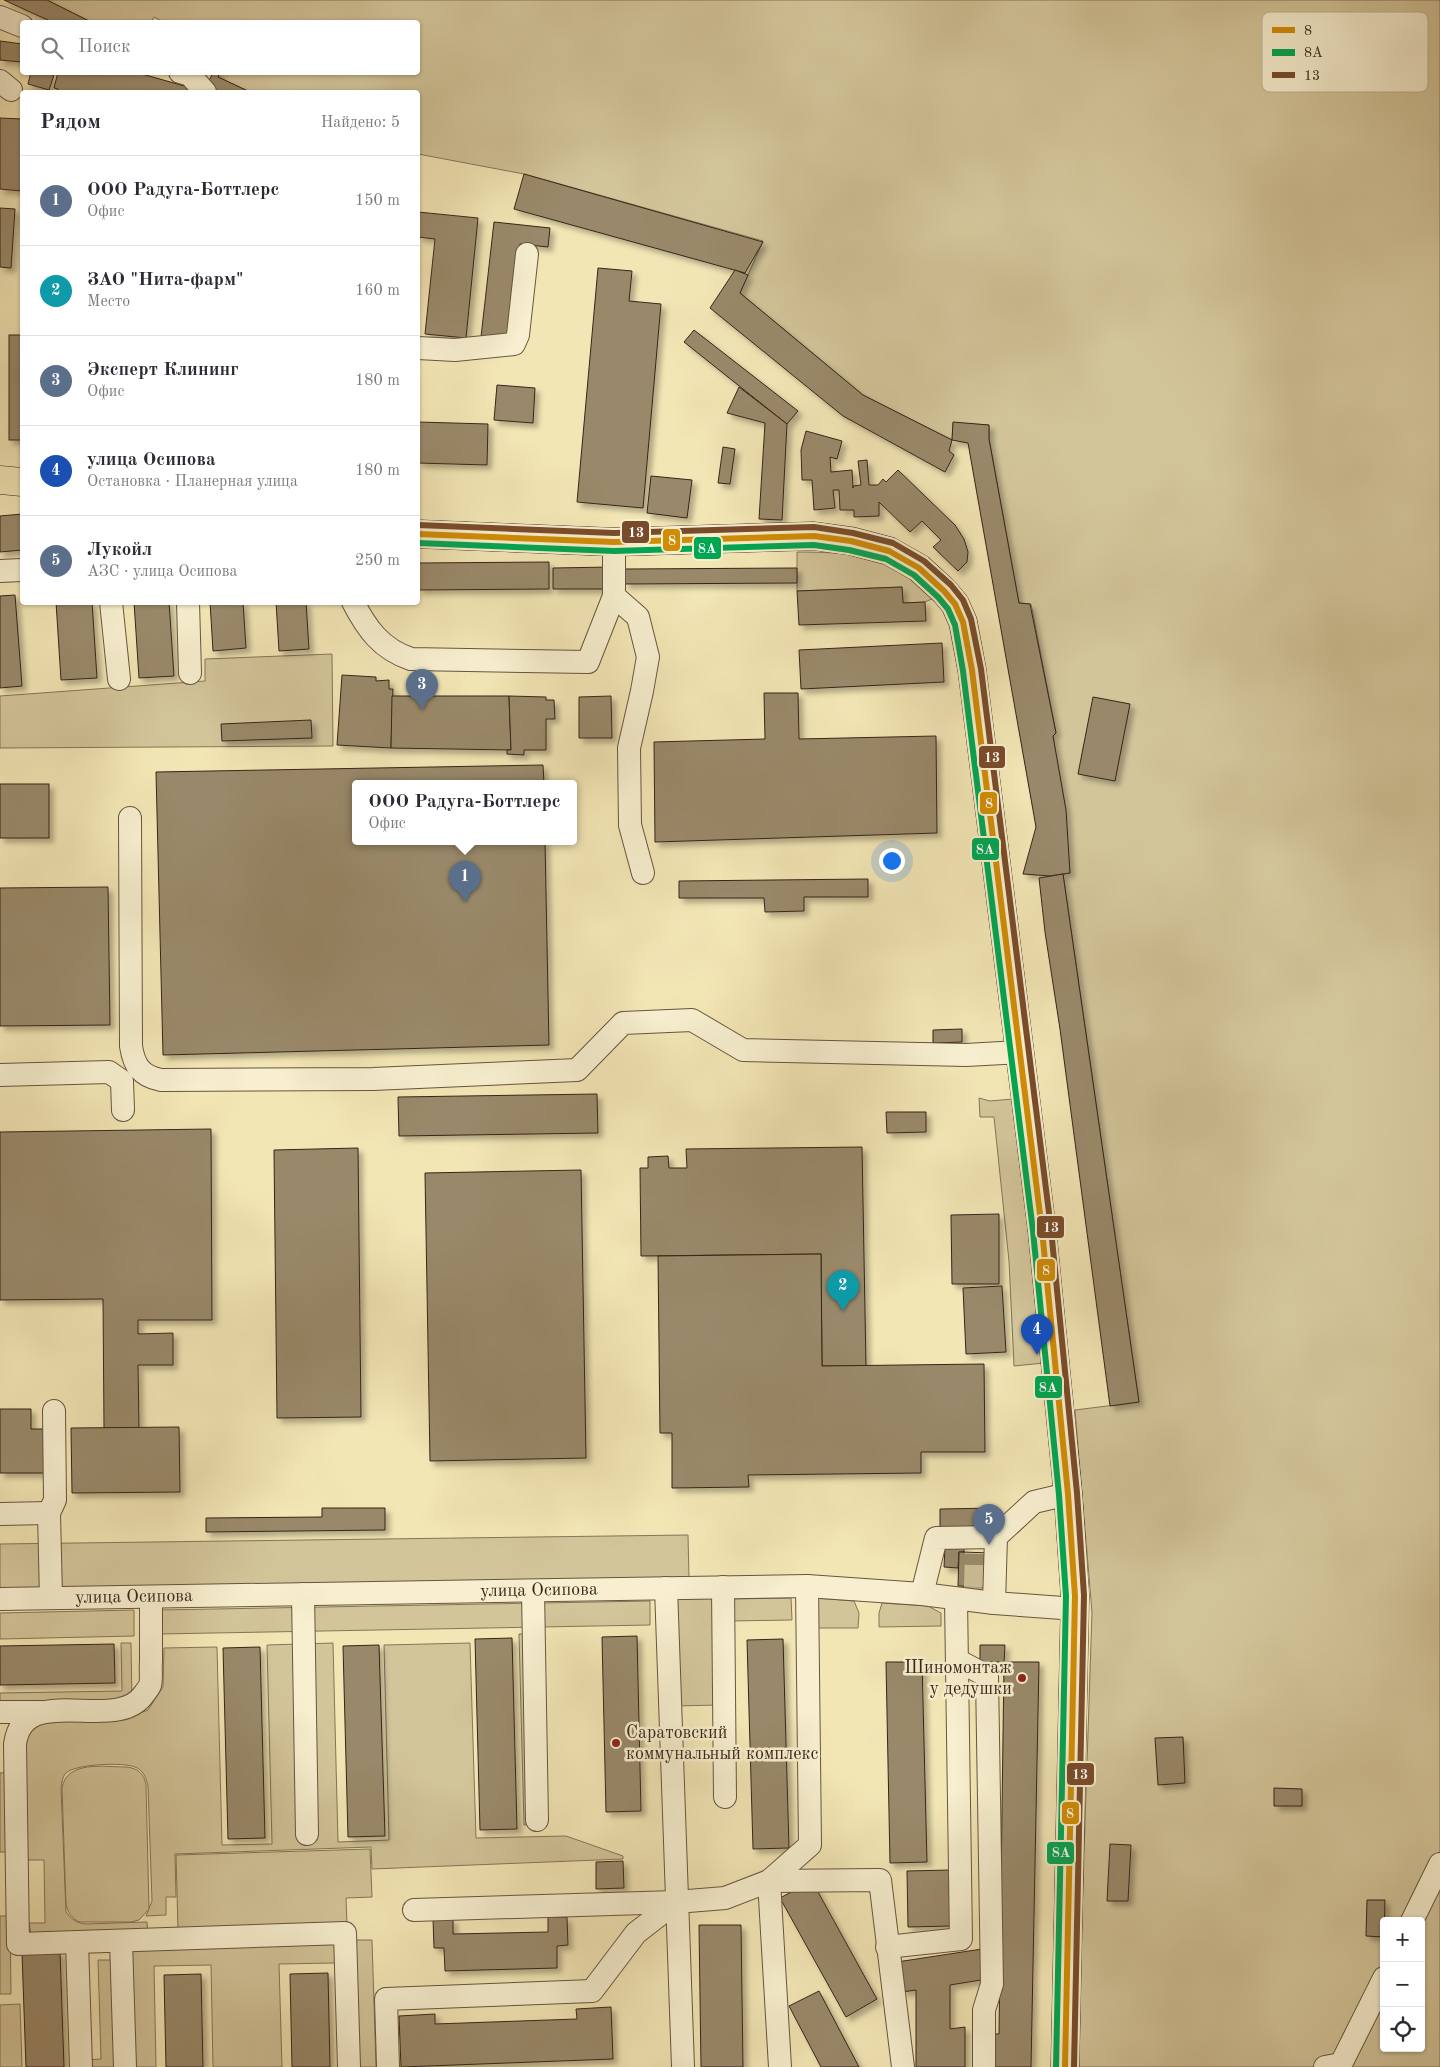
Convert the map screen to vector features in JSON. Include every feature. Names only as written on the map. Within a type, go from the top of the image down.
[{"type":"main road","points":[[0,480],[20,482]]},
{"type":"main road","points":[[420,534],[614,542],[814,536],[851,541],[889,551],[919,568],[955,604],[965,632],[972,670],[1042,1230],[1068,1494],[1076,1609],[1064,2067]]},
{"type":"street","points":[[0,17],[20,25]]},
{"type":"street","points":[[190,75],[203,90]]},
{"type":"street","points":[[420,348],[455,350],[514,344],[518,335],[527,254]]},
{"type":"street","points":[[354,605],[366,626],[394,653],[410,659],[588,662],[614,596],[614,542]]},
{"type":"street","points":[[0,572],[20,570]]},
{"type":"street","points":[[614,596],[638,617],[648,657],[628,748],[630,825],[643,873]]},
{"type":"street","points":[[111,605],[119,679]]},
{"type":"street","points":[[188,605],[190,673]]},
{"type":"street","points":[[130,818],[131,1046],[133,1061],[140,1071],[150,1078],[161,1080],[374,1079],[577,1070],[623,1023],[692,1020],[743,1050],[966,1054],[1020,1052]]},
{"type":"street","points":[[0,1076],[109,1072],[122,1081],[123,1110]]},
{"type":"street","points":[[51,1598],[49,1514],[54,1500],[54,1411]]},
{"type":"street","points":[[922,1594],[936,1538],[983,1542],[1034,1502],[1068,1494]]},
{"type":"street","points":[[0,1514],[49,1514]]},
{"type":"street","points":[[887,1947],[961,1939],[957,1660],[975,1597],[983,1542]]},
{"type":"street","points":[[414,1910],[676,1902],[725,1898],[769,1881],[810,1845],[807,1586]]},
{"type":"street","name":"улица Осипова","points":[[0,1599],[807,1586],[975,1597],[1076,1609]]},
{"type":"street","points":[[723,1587],[725,1797]]},
{"type":"street","points":[[666,1588],[683,2067]]},
{"type":"street","points":[[533,1591],[537,1820]]},
{"type":"street","points":[[303,1594],[307,1834]]},
{"type":"street","points":[[0,1712],[124,1708],[139,1701],[150,1685],[151,1596]]},
{"type":"street","points":[[957,1660],[987,1676],[992,1984],[984,2010],[984,2067]]},
{"type":"street","points":[[45,1712],[31,1716],[16,1733],[8,1769],[18,1944],[345,1933],[349,2067]]},
{"type":"street","points":[[1414,1917],[1440,1864]]},
{"type":"street","points":[[769,1881],[880,1880],[903,2067]]},
{"type":"street","points":[[769,1881],[780,2067]]},
{"type":"street","points":[[388,2066],[386,1999],[592,1991],[636,1934],[676,1902]]},
{"type":"street","points":[[121,1941],[125,2067]]},
{"type":"street","points":[[77,1942],[81,2067]]},
{"type":"street","points":[[1336,2066],[1380,1985]]},
{"type":"shaded area","points":[[47,0],[1440,0],[1440,2067],[1077,2067],[1092,1612],[1075,1410],[1139,1402],[1063,874],[1070,873],[1053,736],[1056,733],[1031,604],[1019,603],[989,439],[989,425],[953,423],[952,440],[863,395],[740,293],[763,241],[524,174],[420,154],[420,90],[246,90],[218,77],[219,75],[420,75],[420,20],[160,20],[154,17],[152,20],[87,20]]},
{"type":"shaded area","points":[[797,552],[844,554],[868,557],[888,563],[901,570],[934,598],[925,602],[903,603],[902,587],[797,591]]},
{"type":"shaded area","points":[[332,654],[333,746],[0,748],[0,696],[205,681],[205,659]]},
{"type":"shaded area","points":[[979,1098],[990,1101],[1013,1099],[1044,1363],[1014,1366],[1009,1261],[994,1117],[980,1117]]},
{"type":"shaded area","points":[[688,1535],[689,1578],[0,1589],[0,1544]]},
{"type":"shaded area","points":[[718,1598],[719,1705],[673,1706],[672,1599]]},
{"type":"shaded area","points":[[791,1598],[792,1620],[730,1621],[729,1599]]},
{"type":"shaded area","points":[[814,1598],[854,1601],[859,1613],[858,1628],[814,1628]]},
{"type":"shaded area","points":[[650,1601],[650,1625],[159,1634],[159,1610]]},
{"type":"shaded area","points":[[882,1603],[928,1606],[941,1613],[941,1626],[879,1627],[879,1613]]},
{"type":"shaded area","points":[[134,1610],[134,1636],[0,1639],[0,1613]]},
{"type":"shaded area","points":[[519,1634],[529,1634],[534,1825],[524,1825]]},
{"type":"shaded area","points":[[121,1643],[131,1643],[132,1703],[0,1705],[0,1693],[122,1691]]},
{"type":"shaded area","points":[[333,1643],[338,1842],[389,1840],[384,1645],[470,1643],[476,1838],[566,1836],[623,1856],[623,1859],[372,1869],[371,1847],[175,1854],[176,1897],[166,1897],[166,1915],[146,1916],[152,1901],[148,1786],[144,1774],[129,1765],[89,1766],[66,1773],[61,1788],[66,1912],[75,1921],[86,1924],[147,1922],[148,1935],[31,1933],[29,1923],[45,1923],[44,1860],[23,1860],[24,1733],[46,1721],[126,1718],[148,1710],[163,1687],[164,1648],[217,1647],[222,1845],[272,1844],[267,1645]]},
{"type":"shaded area","points":[[97,1766],[126,1767],[140,1772],[146,1785],[149,1909],[139,1920],[131,1922],[79,1922],[70,1915],[66,1904],[62,1788],[65,1779],[79,1769]]},
{"type":"shaded area","points":[[10,1772],[11,1852],[0,1852],[0,1773]]},
{"type":"shaded area","points":[[370,1849],[372,1897],[346,1898],[347,1924],[178,1930],[176,1855]]},
{"type":"shaded area","points":[[0,1916],[10,1916],[11,1994],[0,1994]]},
{"type":"shaded area","points":[[351,1940],[372,1940],[376,2067],[354,2067]]},
{"type":"shaded area","points":[[341,1941],[335,1963],[279,1964],[282,2067],[213,2067],[211,1965],[154,1966],[156,2067],[131,2067],[127,1948]]},
{"type":"shaded area","points":[[98,1960],[115,1960],[119,2067],[87,2067],[86,2060],[101,2059]]},
{"type":"shaded area","points":[[20,2004],[22,2067],[0,2067],[0,2005]]},
{"type":"building","points":[[4,0],[47,0],[87,20],[48,20]]},
{"type":"building","points":[[0,41],[20,44],[20,62],[0,60]]},
{"type":"building","points":[[30,75],[54,75],[49,90],[28,84]]},
{"type":"building","points":[[57,75],[146,75],[197,90],[58,90],[54,88]]},
{"type":"building","points":[[212,75],[219,75],[218,77],[246,90],[211,90],[207,84]]},
{"type":"building","points":[[0,118],[20,119],[20,191],[0,189]]},
{"type":"building","points":[[524,174],[763,242],[745,273],[514,209]]},
{"type":"building","points":[[0,208],[15,209],[11,268],[0,267]]},
{"type":"building","points":[[420,212],[478,218],[466,338],[425,334],[435,239],[420,237]]},
{"type":"building","points":[[494,222],[550,228],[548,247],[520,244],[509,340],[481,337]]},
{"type":"building","points":[[598,268],[632,271],[629,301],[661,304],[643,508],[577,502]]},
{"type":"building","points":[[735,270],[748,275],[740,293],[863,395],[952,440],[949,451],[954,455],[945,472],[843,416],[710,308]]},
{"type":"building","points":[[694,330],[798,411],[787,424],[684,342]]},
{"type":"building","points":[[9,335],[20,335],[20,440],[9,440]]},
{"type":"building","points":[[497,385],[535,388],[533,423],[494,420]]},
{"type":"building","points":[[739,387],[787,424],[782,520],[759,519],[765,423],[727,413]]},
{"type":"building","points":[[420,422],[488,424],[487,465],[420,463]]},
{"type":"building","points":[[953,422],[989,425],[989,439],[1019,603],[1030,604],[1056,733],[1053,736],[1066,810],[1070,873],[1050,876],[1023,874],[1036,827],[968,443],[952,440]]},
{"type":"building","points":[[806,431],[842,441],[837,459],[830,457],[831,472],[852,470],[853,488],[853,486],[861,485],[858,461],[867,460],[869,485],[878,485],[883,479],[886,482],[898,470],[955,525],[964,539],[968,552],[967,562],[958,571],[933,547],[941,540],[922,521],[910,532],[879,502],[879,516],[854,517],[854,510],[840,510],[839,490],[833,490],[835,508],[814,510],[812,480],[802,480],[801,450]]},
{"type":"building","points":[[723,447],[735,449],[730,484],[718,483]]},
{"type":"building","points":[[651,476],[692,480],[687,518],[647,513]]},
{"type":"building","points":[[20,514],[20,550],[0,552],[0,516]]},
{"type":"building","points":[[549,562],[549,589],[420,590],[420,563]]},
{"type":"building","points":[[611,567],[611,589],[553,589],[553,568]]},
{"type":"building","points":[[797,568],[797,583],[625,584],[625,569]]},
{"type":"building","points":[[902,587],[903,603],[925,602],[926,621],[799,625],[797,591]]},
{"type":"building","points":[[15,595],[22,686],[0,688],[0,596]]},
{"type":"building","points":[[56,605],[92,605],[97,678],[61,680]]},
{"type":"building","points":[[134,605],[169,605],[174,676],[139,678]]},
{"type":"building","points":[[210,605],[243,605],[246,648],[213,651]]},
{"type":"building","points":[[276,605],[306,605],[309,649],[279,651]]},
{"type":"building","points":[[942,643],[944,682],[801,689],[799,650]]},
{"type":"building","points":[[342,675],[376,677],[376,681],[389,680],[389,689],[393,689],[391,748],[337,745]]},
{"type":"building","points":[[764,693],[798,693],[799,739],[936,736],[937,833],[655,842],[654,742],[765,739]]},
{"type":"building","points":[[392,696],[509,696],[511,750],[391,748]]},
{"type":"building","points":[[509,696],[546,697],[546,700],[554,700],[555,719],[546,719],[546,750],[524,750],[524,755],[507,754],[507,750],[511,750]]},
{"type":"building","points":[[611,696],[612,738],[579,738],[579,697]]},
{"type":"building","points":[[1093,697],[1130,704],[1115,781],[1078,774]]},
{"type":"building","points":[[311,720],[312,738],[222,741],[221,724]]},
{"type":"building","points":[[543,765],[544,780],[352,780],[352,845],[545,845],[549,1045],[163,1055],[156,772]]},
{"type":"building","points":[[0,784],[49,784],[49,838],[0,838]]},
{"type":"building","points":[[1063,874],[1139,1402],[1110,1406],[1039,878]]},
{"type":"building","points":[[868,879],[868,897],[804,897],[804,911],[765,912],[764,898],[679,898],[679,881]]},
{"type":"building","points":[[108,887],[110,1025],[0,1026],[0,888]]},
{"type":"building","points":[[962,1029],[962,1042],[933,1043],[933,1030]]},
{"type":"building","points":[[597,1094],[598,1133],[399,1136],[398,1097]]},
{"type":"building","points":[[886,1112],[926,1112],[926,1132],[887,1133]]},
{"type":"building","points":[[211,1129],[212,1320],[138,1320],[138,1334],[173,1333],[173,1365],[138,1365],[139,1428],[104,1428],[103,1299],[0,1300],[0,1132]]},
{"type":"building","points":[[862,1147],[866,1366],[822,1366],[821,1254],[641,1256],[640,1168],[648,1168],[648,1157],[668,1156],[669,1168],[687,1168],[686,1149]]},
{"type":"building","points":[[358,1148],[361,1417],[277,1418],[274,1150]]},
{"type":"building","points":[[581,1170],[586,1458],[430,1461],[425,1173]]},
{"type":"building","points":[[999,1214],[999,1284],[952,1284],[951,1215]]},
{"type":"building","points":[[821,1254],[822,1366],[984,1364],[985,1452],[921,1452],[921,1473],[748,1475],[749,1487],[672,1488],[672,1433],[660,1433],[658,1256]]},
{"type":"building","points":[[1002,1286],[1006,1352],[966,1354],[963,1288]]},
{"type":"building","points":[[0,1409],[31,1409],[31,1429],[48,1429],[48,1473],[0,1473]]},
{"type":"building","points":[[179,1427],[180,1492],[72,1493],[71,1428]]},
{"type":"building","points":[[322,1508],[385,1508],[385,1530],[206,1532],[206,1518],[322,1517]]},
{"type":"building","points":[[994,1508],[994,1527],[940,1528],[940,1509]]},
{"type":"building","points":[[945,1547],[964,1547],[964,1552],[959,1552],[958,1568],[944,1567]]},
{"type":"building","points":[[959,1552],[992,1553],[991,1587],[958,1586]]},
{"type":"building","points":[[637,1636],[641,1811],[606,1812],[602,1637]]},
{"type":"building","points":[[512,1638],[517,1829],[480,1830],[475,1639]]},
{"type":"building","points":[[783,1639],[789,1848],[753,1849],[747,1640]]},
{"type":"building","points":[[114,1644],[115,1683],[0,1685],[0,1646]]},
{"type":"building","points":[[379,1645],[385,1836],[348,1837],[343,1646]]},
{"type":"building","points":[[980,1645],[1005,1645],[1004,1662],[980,1662]]},
{"type":"building","points":[[260,1647],[265,1838],[228,1839],[223,1648]]},
{"type":"building","points":[[886,1662],[922,1662],[927,1862],[890,1863]]},
{"type":"building","points":[[1004,1662],[1039,1662],[1031,2067],[993,2067],[993,2034],[999,2034]]},
{"type":"building","points":[[1183,1737],[1185,1783],[1158,1785],[1155,1738]]},
{"type":"building","points":[[1274,1788],[1302,1789],[1302,1806],[1274,1806]]},
{"type":"building","points":[[1110,1844],[1131,1845],[1128,1901],[1107,1901]]},
{"type":"building","points":[[623,1861],[624,1888],[596,1889],[596,1862]]},
{"type":"building","points":[[949,1870],[950,1926],[908,1927],[907,1871]]},
{"type":"building","points":[[812,1881],[877,1999],[846,2017],[780,1898]]},
{"type":"building","points":[[1367,1900],[1385,1900],[1385,1917],[1380,1917],[1380,1937],[1366,1936]]},
{"type":"building","points":[[548,1917],[567,1917],[568,1945],[557,1946],[557,1968],[445,1971],[444,1948],[434,1948],[433,1919],[453,1919],[453,1934],[548,1932]]},
{"type":"building","points":[[699,1925],[741,1925],[743,2067],[701,2067]]},
{"type":"building","points":[[982,1949],[987,1979],[950,1985],[950,2029],[965,2027],[965,2067],[916,2067],[916,1990],[902,1992],[897,1962]]},
{"type":"building","points":[[60,1952],[64,2067],[26,2067],[22,1953]]},
{"type":"building","points":[[328,1973],[330,2067],[292,2067],[290,1974]]},
{"type":"building","points":[[201,1974],[203,2067],[166,2067],[164,1975]]},
{"type":"building","points":[[819,1991],[859,2067],[821,2067],[789,2006]]},
{"type":"building","points":[[611,2007],[613,2059],[401,2067],[399,2016],[435,2014],[435,2024],[577,2019],[576,2009]]},
{"type":"tunnel","points":[[975,1587],[976,1553]]},
{"type":"transit line","name":"13","points":[[420,525],[614,533],[814,527],[853,533],[893,543],[924,561],[951,585],[963,600],[971,619],[981,669],[1051,1229],[1077,1493],[1084,1595],[1074,2067]]},
{"type":"transit line","name":"8","points":[[420,534],[614,542],[814,536],[851,541],[889,551],[919,568],[955,604],[963,622],[972,670],[1042,1230],[1068,1494],[1075,1596],[1065,2067]]},
{"type":"transit line","name":"8А","points":[[420,543],[614,551],[814,545],[849,550],[886,559],[914,575],[948,609],[955,625],[963,671],[1033,1231],[1059,1495],[1066,1596],[1056,2067]]},
{"type":"place","name":"Эксперт Клининг","points":[[422,710]]},
{"type":"place","name":"ООО Радуга-Боттлерс","points":[[465,902]]},
{"type":"place","name":"ЗАО \"Нита-фарм\"","points":[[843,1311]]},
{"type":"place","name":"улица Осипова","points":[[1037,1355]]},
{"type":"place","name":"Лукойл","points":[[989,1545]]},
{"type":"place","name":"Шиномонтаж у дедушки","points":[[1022,1678]]},
{"type":"place","name":"Саратовский коммунальный комплекс","points":[[616,1743]]}]
